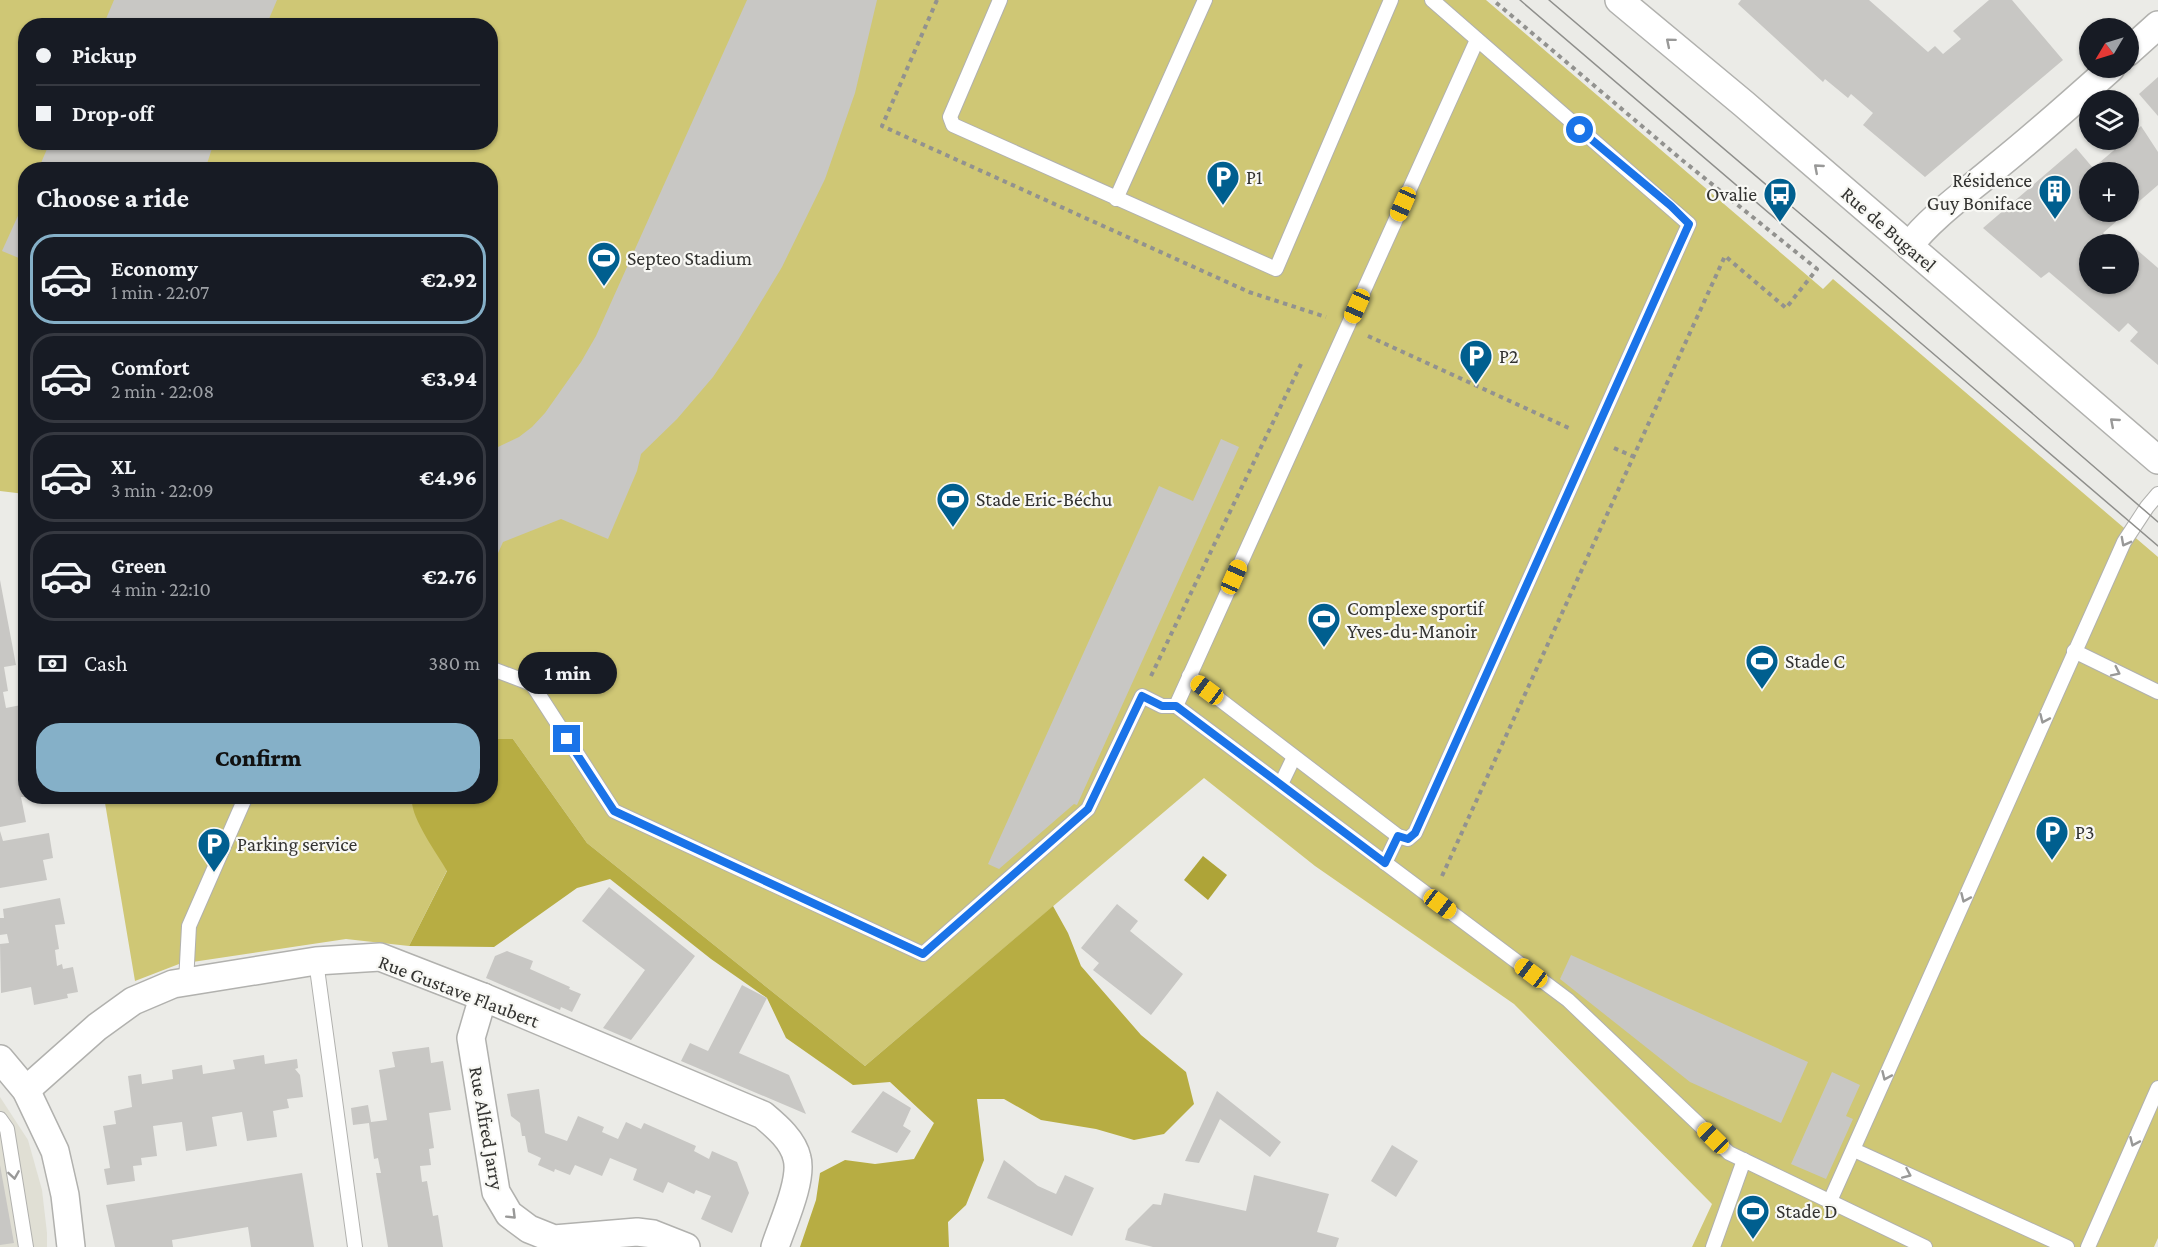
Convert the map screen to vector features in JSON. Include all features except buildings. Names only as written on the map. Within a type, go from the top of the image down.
[{"type":"street","name":"Rue de Bugarel","points":[[1619,0],[1744,104],[2158,460]]},
{"type":"street","points":[[2139,42],[2158,25]]},
{"type":"street","points":[[1909,246],[1953,204],[2043,130],[2100,78]]},
{"type":"street","name":"Rue Gustave Flaubert","points":[[26,1090],[96,1028],[133,1001],[173,984],[316,961],[380,957],[483,997],[763,1115],[780,1130],[797,1156],[799,1175],[775,1247]]},
{"type":"street","name":"Rue Alfred Jarry","points":[[483,997],[471,1038],[496,1192],[509,1214],[529,1229],[554,1239],[637,1232],[653,1234],[686,1247]]},
{"type":"street","points":[[0,1059],[26,1090],[55,1151],[71,1247]]},
{"type":"lane","points":[[1000,0],[950,117],[953,125],[1276,269],[1391,0]]},
{"type":"lane","points":[[1116,199],[1205,0]]},
{"type":"lane","points":[[1189,676],[1398,836],[1408,839],[1415,833],[1689,224],[1432,0]]},
{"type":"lane","points":[[1176,706],[1478,39]]},
{"type":"lane","points":[[1830,1201],[2124,542],[2146,507],[2158,494]]},
{"type":"lane","points":[[2074,651],[2158,692]]},
{"type":"lane","points":[[498,671],[532,684],[614,811],[923,954],[1088,809],[1142,696],[1162,706],[1176,706],[1568,1000],[1729,1153],[1925,1247]]},
{"type":"lane","points":[[1281,784],[1294,757]]},
{"type":"lane","points":[[186,982],[189,926],[242,804]]},
{"type":"lane","points":[[1385,863],[1398,836]]},
{"type":"lane","points":[[316,961],[355,1247]]},
{"type":"lane","points":[[2088,1247],[2158,1088]]},
{"type":"lane","points":[[0,1119],[7,1129],[26,1247]]},
{"type":"lane","points":[[1854,1150],[2067,1247]]},
{"type":"lane","points":[[1713,1247],[1744,1160]]},
{"type":"path","points":[[1319,326],[1327,310]]},
{"type":"path","points":[[1142,696],[1305,356]]},
{"type":"shaded area","name":"Complexe sportif Yves-du-Manoir","points":[[0,0],[1486,0],[1823,289],[1833,279],[2158,557],[2158,1238],[2154,1247],[1692,1247],[1712,1204],[1514,1004],[1315,866],[1204,778],[865,1066],[587,843],[513,739],[498,770],[498,162],[18,162],[18,493],[0,491]]},
{"type":"shaded area","points":[[498,739],[513,739],[587,843],[865,1066],[1053,906],[1068,933],[1081,966],[1141,1035],[1186,1072],[1194,1104],[1164,1134],[1134,1140],[1096,1129],[1041,1120],[1004,1099],[977,1099],[984,1160],[966,1205],[948,1222],[949,1247],[800,1247],[816,1200],[820,1173],[845,1160],[875,1164],[914,1159],[934,1123],[890,1082],[853,1085],[786,1038],[767,998],[711,959],[610,879],[577,888],[494,947],[409,946],[447,871],[419,824],[412,805],[498,804]]},
{"type":"shaded area","points":[[105,804],[480,804],[409,946],[346,939],[179,964],[135,981]]},
{"type":"shaded area","points":[[1203,856],[1227,875],[1208,900],[1184,880]]},
{"type":"shaded area","points":[[0,1097],[28,1140],[42,1190],[47,1247],[0,1247]]},
{"type":"tram line","points":[[1520,0],[2158,546]]},
{"type":"tram line","points":[[1549,0],[2158,522]]},
{"type":"place","name":"P1","points":[[1223,206]]},
{"type":"place","name":"Résidence Guy Boniface","points":[[2055,220]]},
{"type":"place","name":"Ovalie","points":[[1780,223]]},
{"type":"place","name":"Septeo Stadium","points":[[604,287]]},
{"type":"place","name":"P2","points":[[1476,385]]},
{"type":"place","name":"Stade Eric-Béchu","points":[[953,528]]},
{"type":"place","name":"Complexe sportif Yves-du-Manoir","points":[[1324,648]]},
{"type":"place","name":"Stade C","points":[[1762,690]]},
{"type":"place","name":"P3","points":[[2052,861]]},
{"type":"place","name":"Parking service","points":[[214,873]]},
{"type":"place","name":"Stade D","points":[[1753,1240]]},
{"type":"route","points":[[567,739],[614,811],[923,954],[1088,809],[1142,696],[1162,706],[1176,706],[1385,863],[1398,836],[1408,839],[1415,833],[1689,224],[1671,206],[1580,130]]}]
